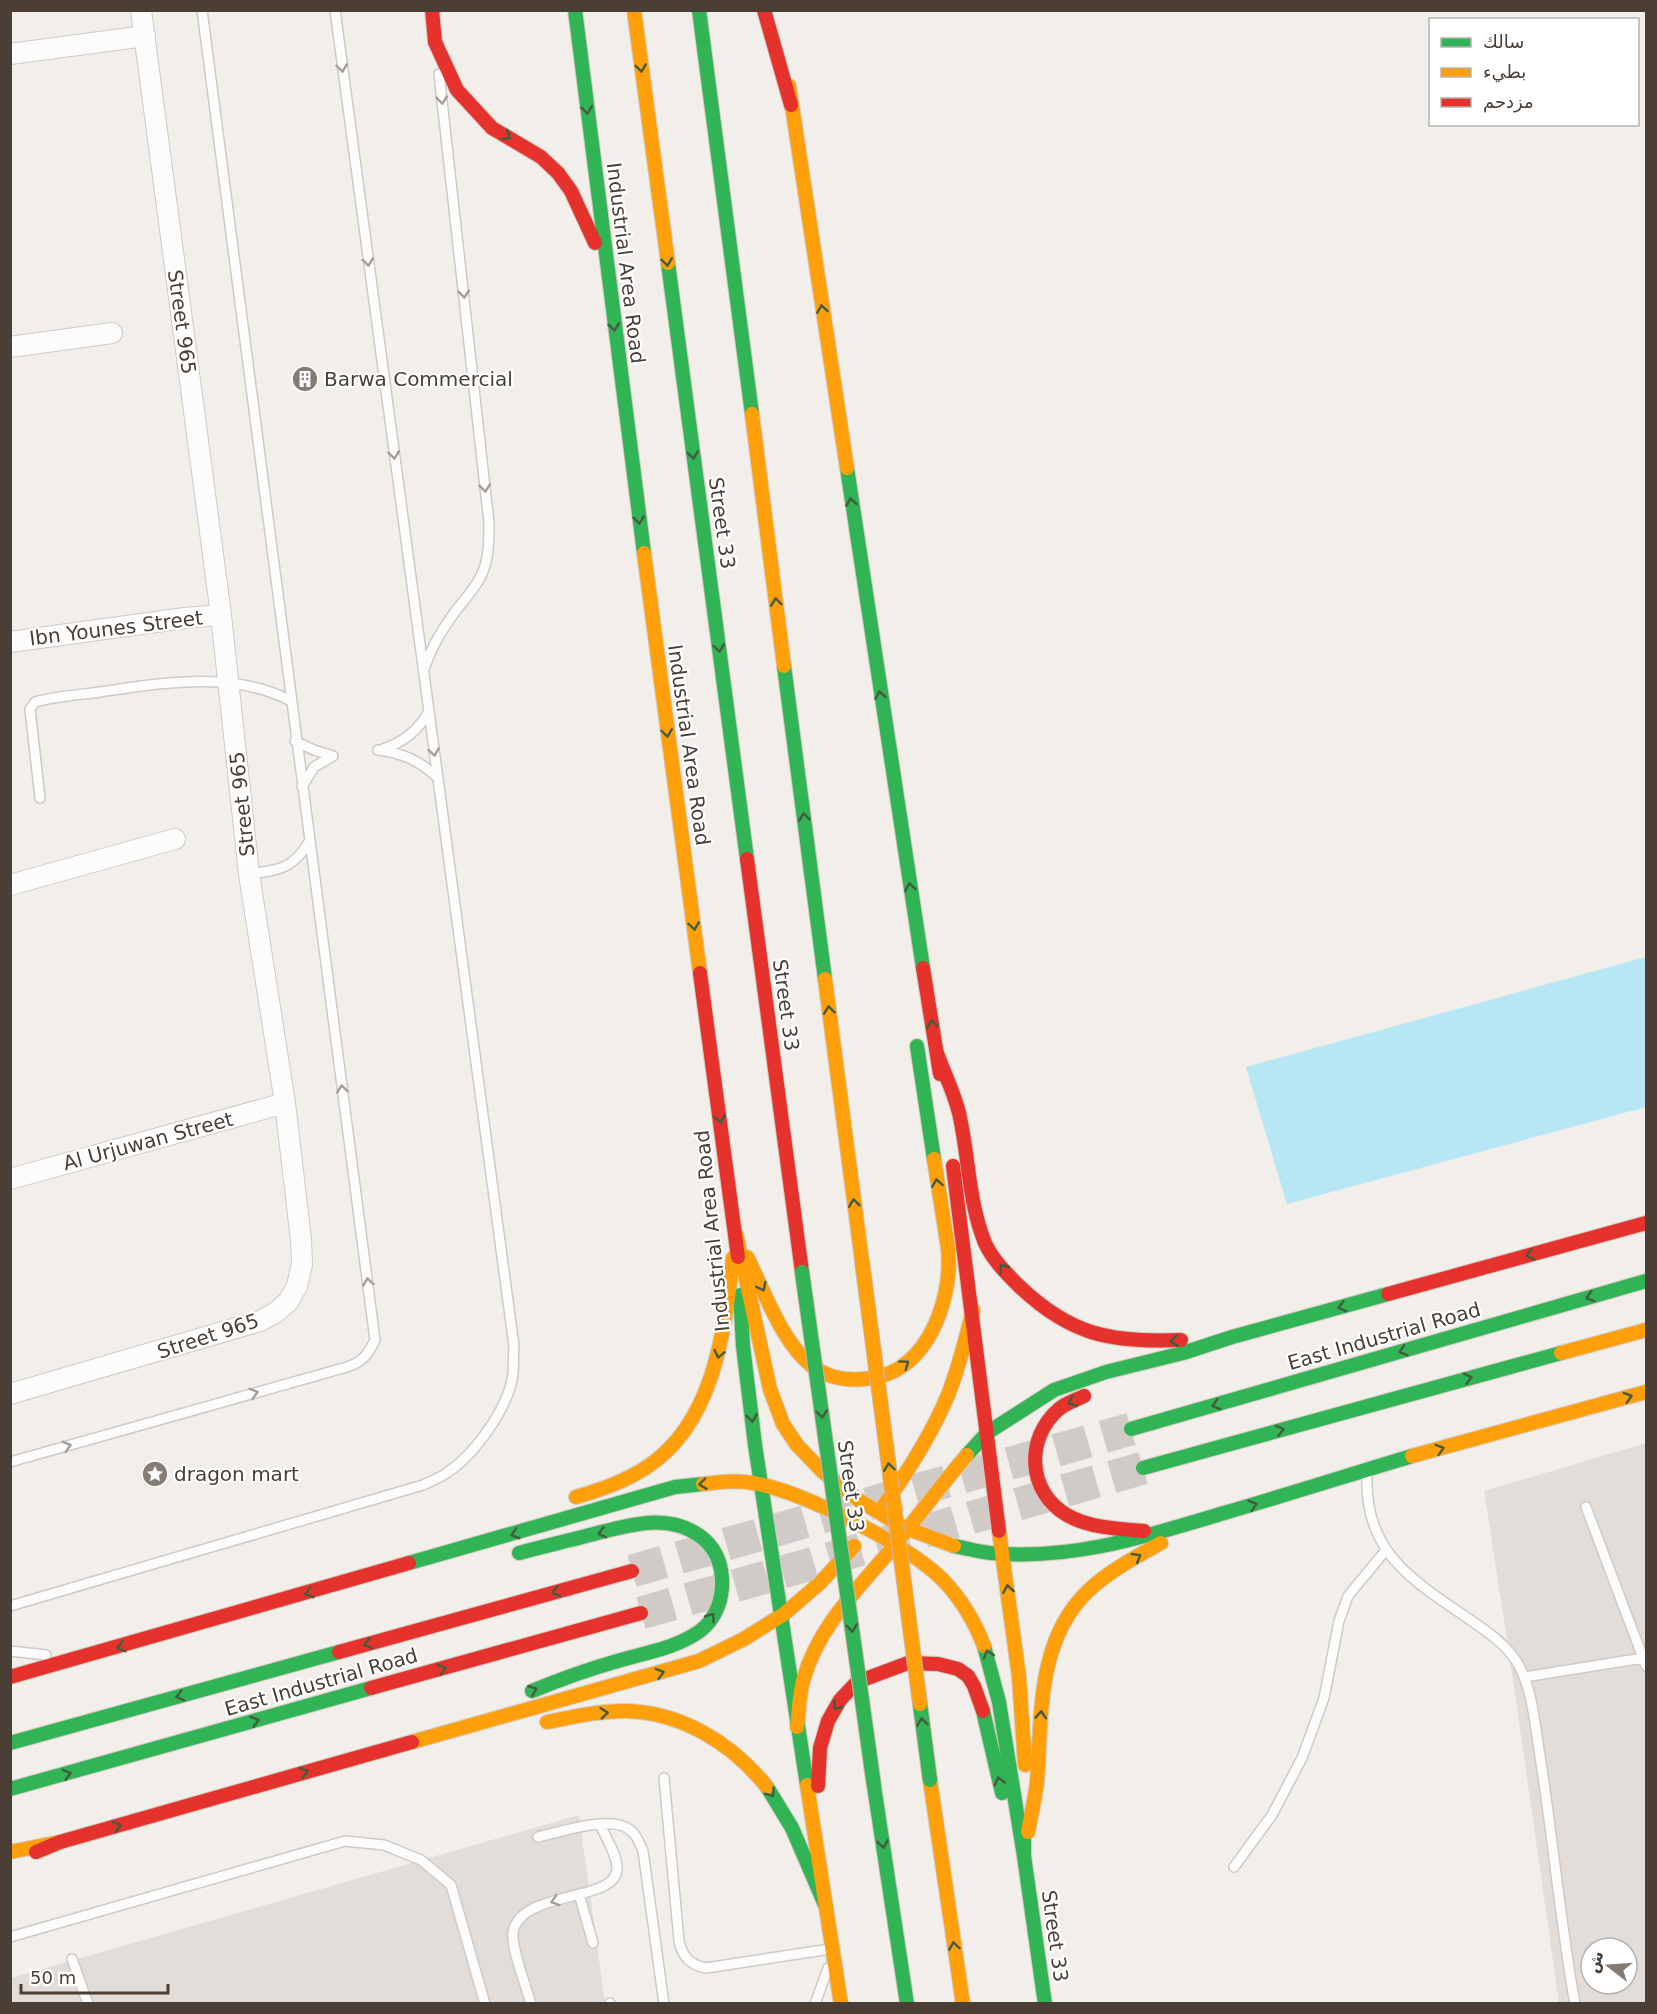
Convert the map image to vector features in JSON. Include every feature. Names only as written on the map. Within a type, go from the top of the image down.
[{"type":"main road","points":[[432,10],[435,42],[457,90],[472,109],[492,128],[541,157],[558,173],[571,191],[607,269]]},
{"type":"main road","name":"Industrial Area Road","points":[[575,10],[659,675],[736,1234],[743,1346],[761,1484]]},
{"type":"main road","name":"Street 33","points":[[634,10],[802,1272],[907,2004]]},
{"type":"main road","name":"Street 33","points":[[699,10],[930,1780],[963,2004]]},
{"type":"main road","points":[[764,10],[791,105]]},
{"type":"main road","points":[[782,22],[791,105],[947,1123]]},
{"type":"main road","points":[[914,997],[919,945]]},
{"type":"main road","points":[[736,1234],[793,1344],[806,1361],[823,1374],[847,1380],[870,1380],[893,1373],[913,1359],[930,1338],[941,1305],[949,1260],[914,1030]]},
{"type":"main road","points":[[937,1053],[958,1110],[974,1201],[986,1245],[1006,1273],[1028,1296],[1054,1316],[1078,1329],[1113,1340],[1151,1342],[1232,1337]]},
{"type":"main road","name":"Street 33","points":[[952,1158],[973,1310],[1002,1555],[1018,1656],[1025,1722],[1024,1856],[1045,2004]]},
{"type":"main road","name":"East Industrial Road","points":[[1232,1337],[1647,1223]]},
{"type":"main road","points":[[1551,1263],[1627,1228]]},
{"type":"main road","points":[[565,1500],[598,1490],[649,1466],[674,1443],[696,1415],[716,1367],[722,1343],[736,1234]]},
{"type":"main road","points":[[736,1234],[764,1374],[773,1404],[790,1435],[805,1454],[843,1489],[878,1514],[907,1529],[966,1548],[1002,1555],[1064,1554],[1104,1547],[1197,1522],[1367,1469],[1647,1392]]},
{"type":"main road","name":"East Industrial Road","points":[[1131,1430],[1647,1281]]},
{"type":"main road","points":[[10,1852],[60,1842],[699,1661],[754,1635],[782,1616],[825,1578],[868,1529],[924,1446],[954,1378],[973,1310]]},
{"type":"main road","points":[[1143,1468],[1647,1329]]},
{"type":"main road","points":[[797,1727],[802,1683],[810,1660],[840,1608],[987,1433],[1054,1390],[1106,1372],[1183,1353],[1232,1337]]},
{"type":"main road","points":[[1100,1391],[1072,1401],[1050,1417],[1036,1449],[1034,1471],[1039,1490],[1052,1505],[1068,1516],[1089,1523],[1160,1532]]},
{"type":"main road","points":[[10,1677],[675,1488],[738,1481],[761,1484],[809,1502],[868,1529],[921,1562],[943,1580],[969,1611],[985,1644],[996,1680],[1024,1856]]},
{"type":"main road","points":[[761,1484],[841,2004]]},
{"type":"main road","points":[[401,1744],[564,1678],[662,1648],[700,1631],[713,1617],[723,1590],[722,1573],[714,1549],[702,1536],[672,1523],[659,1521],[640,1523],[506,1556]]},
{"type":"main road","points":[[1024,1856],[1037,1780],[1044,1677],[1054,1646],[1068,1618],[1084,1595],[1107,1575],[1197,1522]]},
{"type":"main road","points":[[365,1577],[467,1532]]},
{"type":"main road","points":[[365,1577],[448,1566]]},
{"type":"main road","name":"East Industrial Road","points":[[10,1743],[632,1571]]},
{"type":"main road","name":"East Industrial Road","points":[[10,1789],[641,1613]]},
{"type":"main road","points":[[816,1835],[820,1749],[828,1720],[840,1700],[857,1682],[880,1673],[908,1663],[938,1664],[958,1669],[968,1676],[974,1686],[983,1710],[999,1784],[1024,1856]]},
{"type":"main road","points":[[529,1725],[574,1716],[637,1712],[662,1716],[698,1729],[728,1747],[748,1765],[778,1803],[826,1907]]},
{"type":"main road","points":[[401,1744],[506,1730]]},
{"type":"main road","points":[[10,1863],[60,1842]]},
{"type":"street","name":"Street 965","points":[[10,1394],[242,1328],[275,1313],[288,1302],[297,1286],[302,1264],[285,1103],[249,874],[230,683],[141,10]]},
{"type":"street","points":[[10,54],[145,36]]},
{"type":"street","points":[[10,347],[112,333]]},
{"type":"street","name":"Ibn Younes Street","points":[[10,642],[221,615]]},
{"type":"street","points":[[10,885],[175,839]]},
{"type":"street","name":"Al Urjuwan Street","points":[[10,1179],[285,1103]]},
{"type":"lane","points":[[10,1462],[347,1367],[358,1363],[368,1354],[375,1340],[202,10]]},
{"type":"lane","points":[[10,1606],[423,1485],[447,1473],[482,1438],[508,1394],[513,1374],[514,1346],[334,10]]},
{"type":"lane","points":[[423,671],[436,642],[482,574],[488,551],[489,523],[435,42]]},
{"type":"lane","points":[[40,798],[30,710],[35,702],[176,681],[230,683],[262,688],[291,701]]},
{"type":"lane","points":[[429,712],[420,726],[408,737],[378,750],[411,757],[438,778]]},
{"type":"lane","points":[[296,741],[333,756],[314,767],[302,787]]},
{"type":"lane","points":[[249,874],[284,868],[301,855],[309,842]]},
{"type":"lane","points":[[1367,1469],[1366,1491],[1369,1506],[1376,1531],[1386,1550],[1414,1580],[1501,1644],[1518,1663],[1524,1677],[1533,1715],[1544,1784],[1575,2004]]},
{"type":"lane","points":[[1524,1677],[1645,1662],[1586,1507]]},
{"type":"lane","points":[[1234,1867],[1272,1815],[1302,1758],[1323,1698],[1342,1608],[1356,1585],[1386,1550]]},
{"type":"lane","points":[[10,1651],[81,1658]]},
{"type":"lane","points":[[664,1778],[679,1941],[685,1957],[691,1963],[706,1968],[833,1951],[815,2004]]},
{"type":"lane","points":[[538,1837],[614,1823],[627,1828],[638,1838],[643,1851],[664,2004]]},
{"type":"lane","points":[[531,2004],[513,1941],[515,1925],[520,1917],[535,1907],[609,1884],[616,1873],[615,1861],[600,1824]]},
{"type":"lane","points":[[10,1937],[345,1841],[384,1845],[420,1860],[451,1885],[485,2004]]},
{"type":"lane","points":[[579,1894],[593,1943]]},
{"type":"lane","points":[[72,1959],[88,2004]]},
{"type":"shaded area","points":[[1646,1443],[1646,2003],[1559,2003],[1484,1491]]},
{"type":"shaded area","points":[[579,1815],[605,2003],[11,2004],[11,1978]]},
{"type":"water","points":[[1646,957],[1646,1107],[1287,1204],[1246,1067]]},
{"type":"tunnel","points":[[632,1571],[1131,1429]]},
{"type":"tunnel","points":[[641,1613],[1143,1468]]},
{"type":"traffic: fast","points":[[575,10],[644,553]]},
{"type":"traffic: fast","points":[[699,10],[752,414]]},
{"type":"traffic: fast","points":[[668,263],[747,859]]},
{"type":"traffic: fast","points":[[847,468],[923,968]]},
{"type":"traffic: fast","points":[[784,666],[825,979]]},
{"type":"traffic: fast","points":[[917,1046],[934,1159]]},
{"type":"traffic: fast","points":[[802,1272],[874,1786]]},
{"type":"traffic: fast","points":[[1131,1429],[1646,1281]]},
{"type":"traffic: fast","points":[[967,1455],[987,1433],[1054,1390],[1106,1372],[1183,1353],[1232,1337],[1388,1294]]},
{"type":"traffic: fast","points":[[740,1295],[743,1346],[755,1445],[807,1785]]},
{"type":"traffic: fast","points":[[1143,1468],[1561,1353]]},
{"type":"traffic: fast","points":[[954,1546],[1020,1555],[1109,1545],[1167,1530],[1412,1456]]},
{"type":"traffic: fast","points":[[409,1563],[675,1487],[703,1484]]},
{"type":"traffic: fast","points":[[519,1553],[629,1525],[673,1524],[687,1528],[705,1540],[719,1560],[721,1572],[722,1586],[717,1608],[710,1621],[700,1631],[669,1646],[593,1668],[532,1691]]},
{"type":"traffic: fast","points":[[984,1646],[999,1702],[1024,1856]]},
{"type":"traffic: fast","points":[[10,1743],[339,1652]]},
{"type":"traffic: fast","points":[[10,1789],[371,1688]]},
{"type":"traffic: fast","points":[[920,1704],[930,1780]]},
{"type":"traffic: fast","points":[[983,1711],[1002,1793]]},
{"type":"traffic: fast","points":[[874,1786],[907,2004]]},
{"type":"traffic: fast","points":[[767,1787],[792,1828],[826,1907]]},
{"type":"traffic: fast","points":[[1024,1833],[1024,1856],[1045,2004]]},
{"type":"traffic: slow","points":[[634,10],[668,263]]},
{"type":"traffic: slow","points":[[789,86],[847,468]]},
{"type":"traffic: slow","points":[[752,414],[784,666]]},
{"type":"traffic: slow","points":[[644,553],[700,973]]},
{"type":"traffic: slow","points":[[825,979],[862,1261]]},
{"type":"traffic: slow","points":[[747,1257],[783,1330],[801,1356],[812,1366],[830,1375],[850,1379],[873,1378],[898,1369],[911,1359],[932,1332],[944,1299],[949,1264],[948,1248],[934,1159]]},
{"type":"traffic: slow","points":[[736,1234],[770,1389],[783,1424],[797,1445],[822,1471],[860,1501],[903,1527],[954,1546]]},
{"type":"traffic: slow","points":[[576,1497],[613,1485],[647,1467],[670,1448],[688,1426],[702,1400],[720,1344],[733,1258]]},
{"type":"traffic: slow","points":[[862,1261],[920,1704]]},
{"type":"traffic: slow","points":[[882,1508],[918,1454],[948,1395],[973,1310]]},
{"type":"traffic: slow","points":[[1561,1353],[1646,1330]]},
{"type":"traffic: slow","points":[[1412,1456],[1646,1392]]},
{"type":"traffic: slow","points":[[797,1727],[803,1681],[810,1661],[829,1625],[967,1455]]},
{"type":"traffic: slow","points":[[703,1484],[741,1482],[774,1488],[825,1508],[880,1536],[927,1566],[943,1580],[967,1611],[984,1646]]},
{"type":"traffic: slow","points":[[999,1531],[1019,1676],[1025,1765]]},
{"type":"traffic: slow","points":[[1028,1832],[1037,1782],[1045,1681],[1050,1656],[1059,1633],[1071,1611],[1088,1591],[1123,1565],[1161,1543]]},
{"type":"traffic: slow","points":[[412,1742],[699,1661],[744,1639],[784,1614],[820,1583],[854,1546]]},
{"type":"traffic: slow","points":[[547,1722],[615,1711],[666,1717],[704,1733],[721,1744],[753,1771],[767,1787]]},
{"type":"traffic: slow","points":[[930,1780],[963,2004]]},
{"type":"traffic: slow","points":[[807,1785],[841,2004]]},
{"type":"traffic: slow","points":[[10,1852],[60,1842]]},
{"type":"traffic: jam","points":[[432,10],[435,42],[457,90],[492,128],[541,157],[558,173],[571,191],[595,243]]},
{"type":"traffic: jam","points":[[764,10],[791,105]]},
{"type":"traffic: jam","points":[[747,859],[802,1272]]},
{"type":"traffic: jam","points":[[923,968],[940,1074]]},
{"type":"traffic: jam","points":[[700,973],[738,1257]]},
{"type":"traffic: jam","points":[[937,1053],[959,1113],[979,1227],[988,1249],[1000,1266],[1038,1303],[1074,1325],[1112,1337],[1133,1340],[1181,1340]]},
{"type":"traffic: jam","points":[[953,1166],[999,1531]]},
{"type":"traffic: jam","points":[[1388,1294],[1646,1223]]},
{"type":"traffic: jam","points":[[1084,1396],[1059,1409],[1048,1421],[1040,1435],[1035,1464],[1044,1493],[1067,1515],[1085,1523],[1144,1531]]},
{"type":"traffic: jam","points":[[10,1677],[409,1563]]},
{"type":"traffic: jam","points":[[339,1652],[632,1571]]},
{"type":"traffic: jam","points":[[371,1688],[641,1613]]},
{"type":"traffic: jam","points":[[818,1786],[820,1748],[828,1721],[840,1700],[857,1682],[908,1663],[938,1664],[958,1669],[968,1676],[983,1711]]},
{"type":"traffic: jam","points":[[36,1852],[60,1842],[412,1742]]},
{"type":"place","name":"Barwa Commercial","points":[[305,379]]},
{"type":"place","name":"dragon mart","points":[[155,1474]]}]
